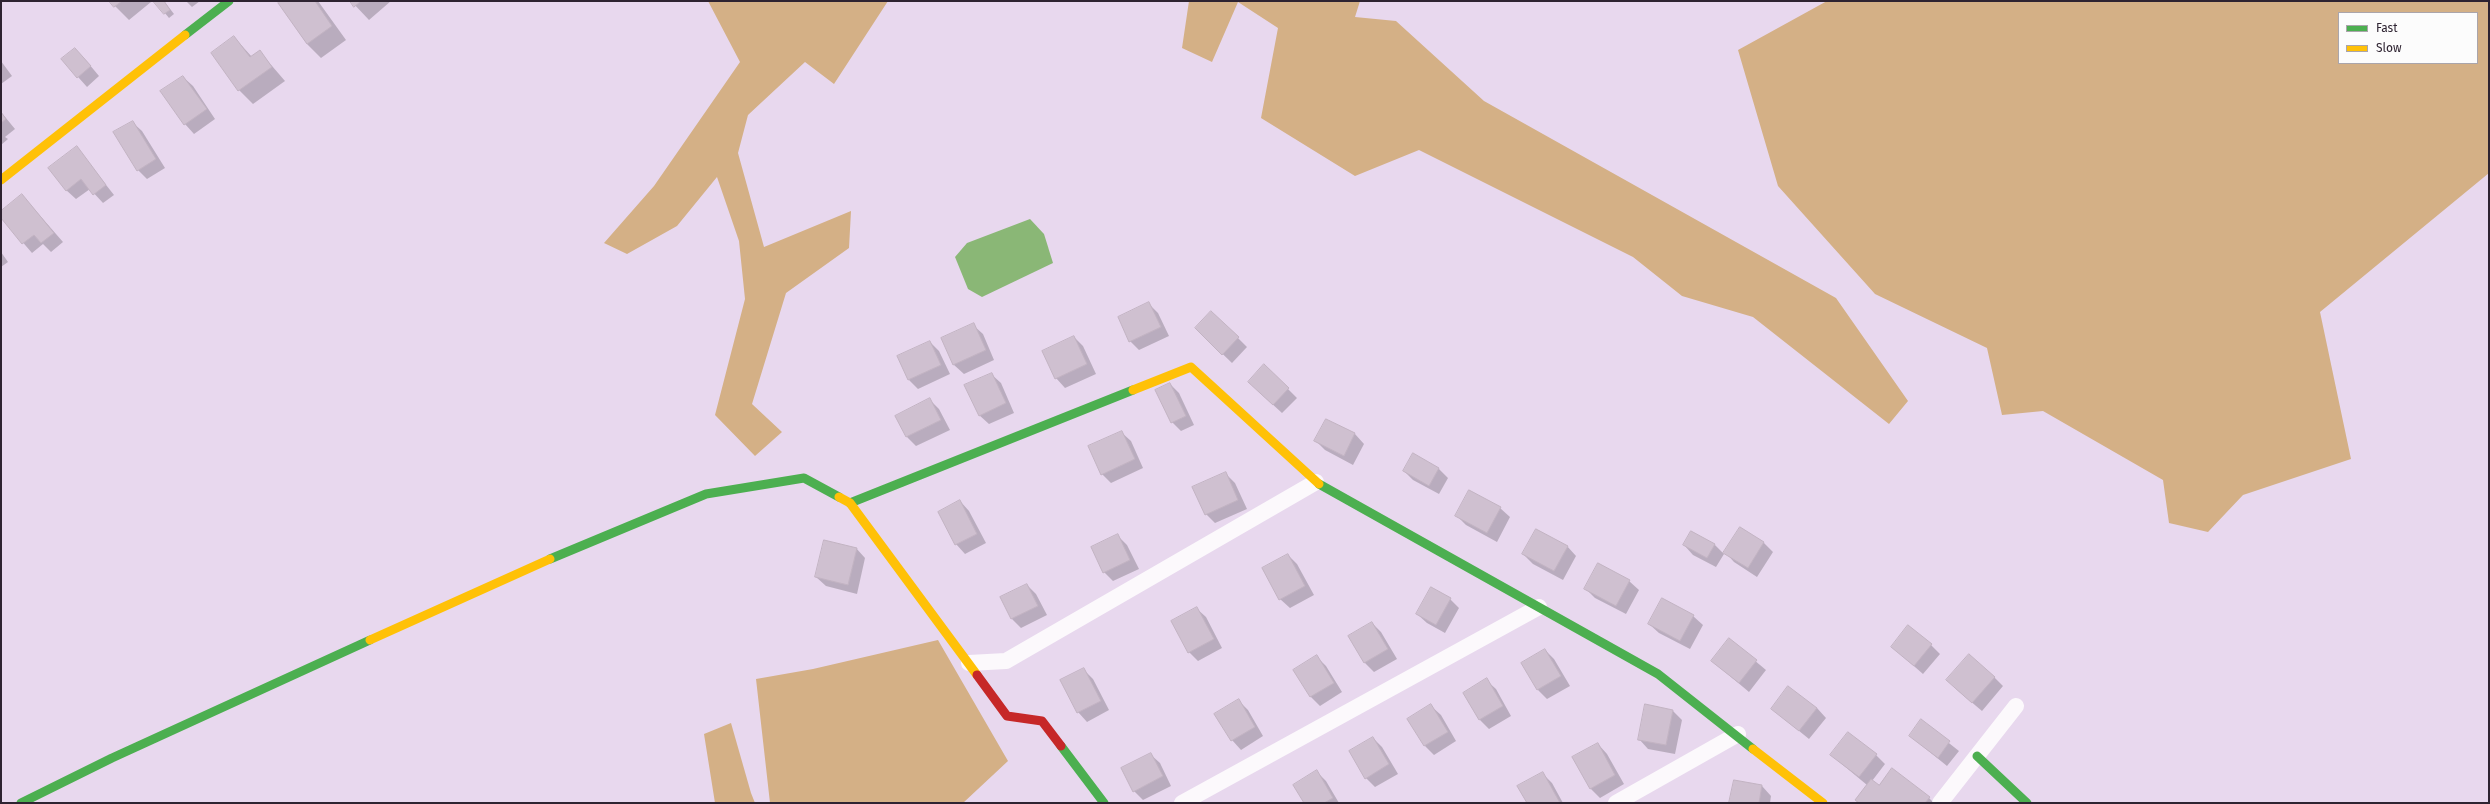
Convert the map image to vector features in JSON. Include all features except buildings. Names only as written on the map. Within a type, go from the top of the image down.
[{"type":"street","points":[[1,180],[229,1]]},
{"type":"street","points":[[850,503],[1191,367],[1316,482],[1658,674],[1738,734],[1823,803]]},
{"type":"street","points":[[21,803],[112,758],[530,567],[706,494],[804,478],[850,503],[1007,716],[1042,721],[1104,803]]},
{"type":"street","points":[[969,663],[1006,661],[1316,482]]},
{"type":"street","points":[[1182,803],[1539,607]]},
{"type":"street","points":[[1940,803],[2016,706]]},
{"type":"street","points":[[1616,803],[1738,734]]},
{"type":"street","points":[[1977,756],[2027,803]]},
{"type":"shaded area","points":[[708,1],[888,1],[834,84],[805,62],[748,115],[738,153],[764,247],[851,211],[849,248],[786,293],[752,404],[782,432],[755,456],[715,415],[745,299],[739,241],[717,177],[677,226],[627,254],[604,243],[654,186],[740,62]]},
{"type":"shaded area","points":[[1189,1],[1360,1],[1355,17],[1396,21],[1484,101],[1836,298],[1908,401],[1889,424],[1753,317],[1682,296],[1633,257],[1419,150],[1355,176],[1261,118],[1278,28],[1238,2],[1212,62],[1182,48]]},
{"type":"shaded area","points":[[1827,1],[2489,1],[2489,173],[2320,312],[2351,459],[2243,495],[2208,532],[2169,523],[2163,480],[2043,411],[2002,415],[1987,348],[1875,294],[1778,186],[1738,50]]},
{"type":"shaded area","points":[[1030,219],[1044,234],[1053,263],[982,297],[968,289],[955,257],[967,243]]},
{"type":"shaded area","points":[[938,640],[1008,761],[963,803],[770,803],[756,679],[813,669]]},
{"type":"shaded area","points":[[731,723],[755,803],[715,803],[704,734]]},
{"type":"traffic: fast","points":[[185,35],[229,1]]},
{"type":"traffic: fast","points":[[850,503],[1133,390]]},
{"type":"traffic: fast","points":[[550,559],[706,494],[804,478],[839,497]]},
{"type":"traffic: fast","points":[[1319,484],[1658,674],[1753,749]]},
{"type":"traffic: fast","points":[[21,803],[112,758],[370,640]]},
{"type":"traffic: fast","points":[[1061,746],[1104,803]]},
{"type":"traffic: fast","points":[[1977,756],[2027,803]]},
{"type":"traffic: slow","points":[[1,180],[185,35]]},
{"type":"traffic: slow","points":[[1133,390],[1191,367],[1319,484]]},
{"type":"traffic: slow","points":[[839,497],[850,503],[977,675]]},
{"type":"traffic: slow","points":[[370,640],[550,559]]},
{"type":"traffic: slow","points":[[1753,749],[1823,803]]},
{"type":"traffic: jam","points":[[977,675],[1007,716],[1042,721],[1061,746]]}]
